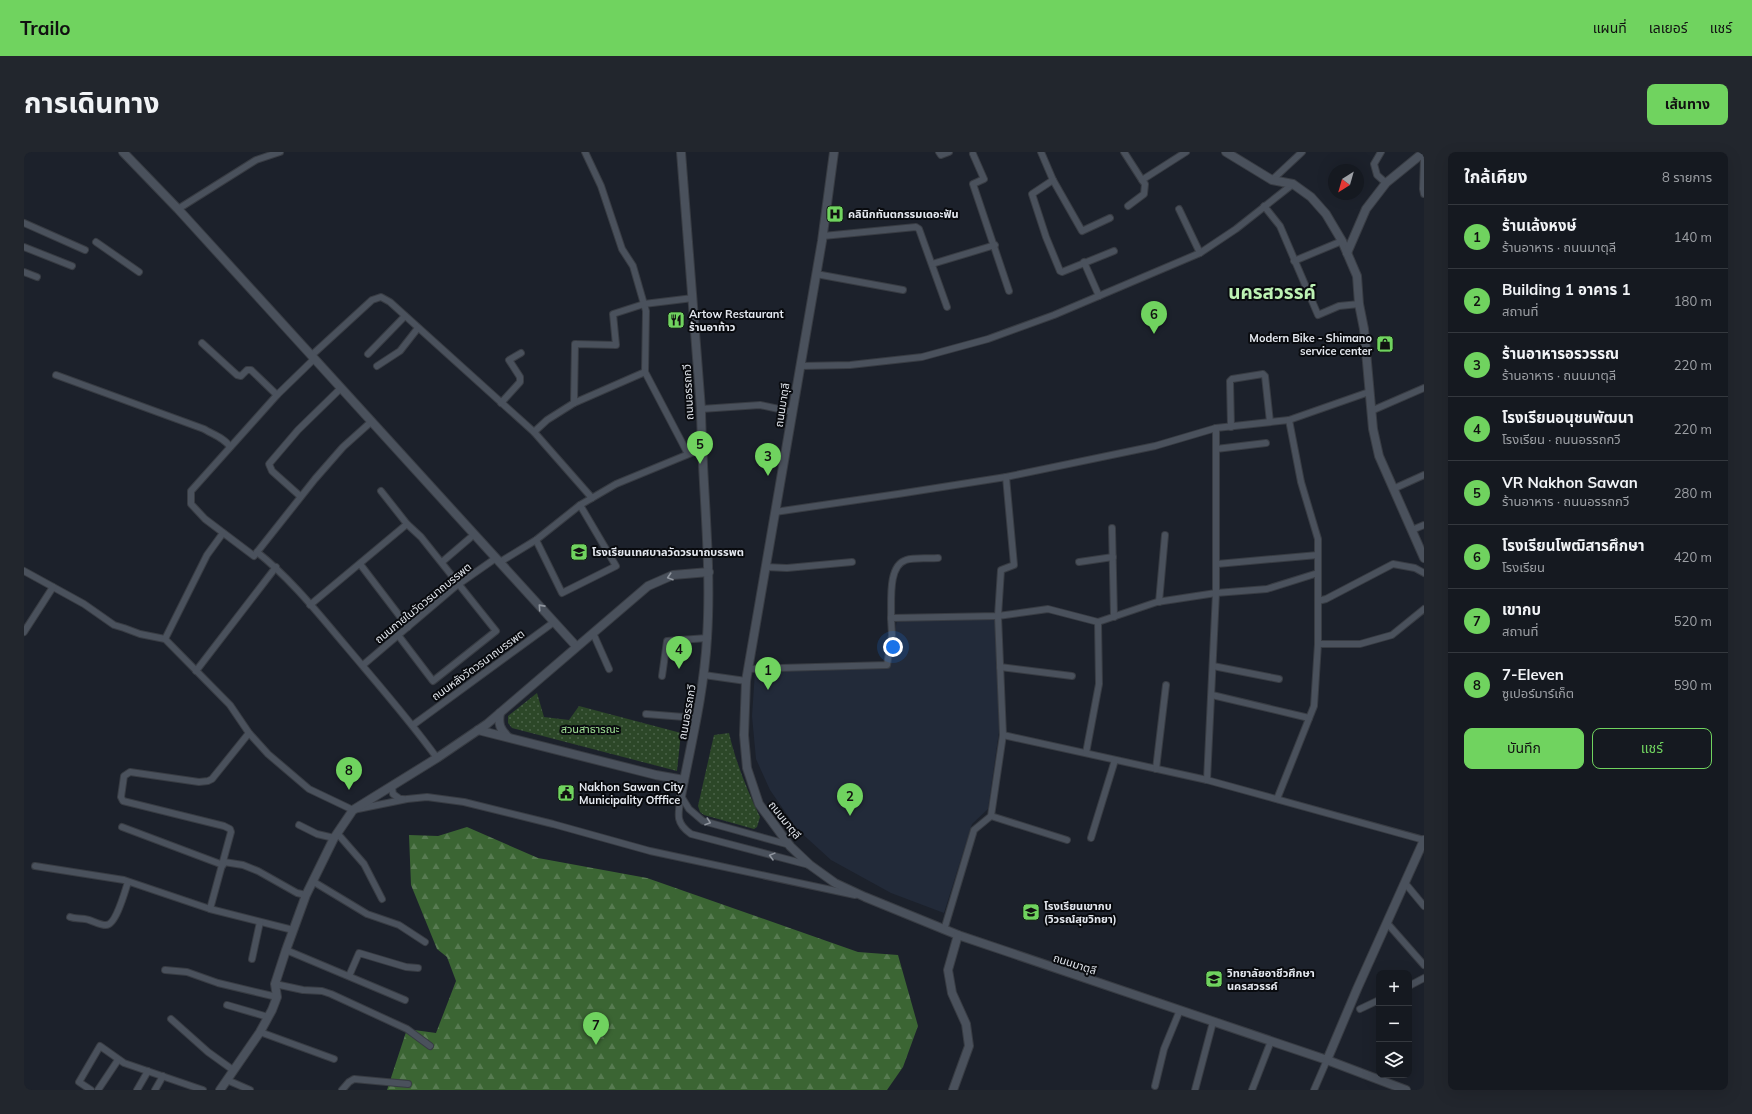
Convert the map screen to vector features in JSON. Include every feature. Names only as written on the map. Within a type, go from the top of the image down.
[{"type":"street","points":[[123,152],[178,209],[576,646]]},
{"type":"street","points":[[178,209],[256,160],[280,152]]},
{"type":"street","points":[[585,152],[601,186],[622,249],[633,266],[646,311],[645,372],[688,454]]},
{"type":"street","name":"ถนนอรรถกวี","points":[[681,152],[701,409],[709,572],[707,638],[704,674],[698,718],[681,796]]},
{"type":"street","name":"ถนนมาตุลี","points":[[834,152],[823,236],[746,681],[744,735],[747,768],[759,804],[790,846],[810,865],[835,883],[865,897],[958,935],[1327,1060],[1406,1090]]},
{"type":"street","points":[[939,152],[941,155],[949,152]]},
{"type":"street","points":[[1041,152],[1053,180],[1082,231],[1110,218]]},
{"type":"street","points":[[1124,152],[1145,184],[1144,194],[1128,206]]},
{"type":"street","points":[[1142,180],[1186,152]]},
{"type":"street","points":[[1226,152],[1272,180],[1293,184],[1311,197],[1326,214],[1342,241],[1357,276],[1359,304],[1364,329],[1373,429],[1379,456],[1424,558]]},
{"type":"street","points":[[1272,180],[1302,152]]},
{"type":"street","points":[[1381,152],[1374,164],[1377,175],[1386,183]]},
{"type":"street","points":[[1347,253],[1366,209],[1386,183],[1424,152]]},
{"type":"street","points":[[973,154],[984,179],[973,184],[1009,291]]},
{"type":"street","points":[[1424,157],[1422,189],[1424,194]]},
{"type":"street","points":[[1053,180],[1032,194],[1046,237],[1060,271],[1062,272],[1114,251]]},
{"type":"street","points":[[800,366],[850,365],[922,357],[988,339],[1054,315],[1200,253],[1236,229],[1293,184]]},
{"type":"street","points":[[1264,206],[1280,226],[1318,315],[1338,306],[1359,304]]},
{"type":"street","points":[[1179,208],[1200,253]]},
{"type":"street","points":[[24,223],[85,250]]},
{"type":"street","points":[[823,236],[916,227],[921,230],[947,307]]},
{"type":"street","points":[[1294,261],[1342,241]]},
{"type":"street","points":[[96,242],[139,272]]},
{"type":"street","points":[[932,264],[994,245]]},
{"type":"street","points":[[24,247],[72,266]]},
{"type":"street","points":[[1084,262],[1099,296]]},
{"type":"street","points":[[24,272],[37,277]]},
{"type":"street","points":[[816,274],[903,290]]},
{"type":"street","points":[[372,421],[343,447],[300,496],[254,556],[223,534],[205,519],[191,504],[191,491],[277,395],[313,357],[372,300],[381,297],[390,302],[534,432],[592,498]]},
{"type":"street","points":[[574,403],[575,344],[616,345],[613,314],[644,304],[693,298]]},
{"type":"street","points":[[368,354],[405,316]]},
{"type":"street","points":[[377,366],[400,351],[418,328]]},
{"type":"street","points":[[202,342],[237,375],[241,376],[247,370],[251,370],[277,395]]},
{"type":"street","points":[[502,403],[520,382],[520,377],[509,360],[521,353]]},
{"type":"street","points":[[534,432],[547,420],[574,403],[645,372]]},
{"type":"street","points":[[56,374],[204,429],[229,444],[230,447]]},
{"type":"street","points":[[1231,427],[1231,380],[1263,374],[1265,376],[1270,422]]},
{"type":"street","points":[[300,496],[272,471],[269,464],[298,430],[342,388]]},
{"type":"street","points":[[1371,411],[1424,388]]},
{"type":"street","points":[[775,512],[1006,477],[1155,446],[1216,428],[1289,420],[1369,392]]},
{"type":"street","points":[[701,409],[760,405],[793,412]]},
{"type":"street","points":[[1277,799],[1314,706],[1318,644],[1318,539],[1301,482],[1289,420]]},
{"type":"street","points":[[1207,780],[1217,564],[1216,428]]},
{"type":"street","points":[[1216,449],[1266,443]]},
{"type":"street","name":"ถนนภายในวัดวรนาถบรรพต","points":[[363,665],[459,584],[498,560],[536,540],[580,505],[616,484],[702,449]]},
{"type":"street","points":[[1393,488],[1424,475]]},
{"type":"street","points":[[944,930],[974,830],[991,816],[1004,735],[998,616],[1001,570],[1014,565],[1006,477]]},
{"type":"street","points":[[381,491],[407,524],[421,537],[442,562],[496,631],[433,681],[398,635]]},
{"type":"street","points":[[536,540],[562,593],[616,566],[580,505]]},
{"type":"street","points":[[310,605],[407,524]]},
{"type":"street","points":[[1412,530],[1424,525]]},
{"type":"street","points":[[1112,528],[1114,617]]},
{"type":"street","points":[[165,639],[207,555],[223,534]]},
{"type":"street","points":[[1159,602],[1165,535]]},
{"type":"street","points":[[442,562],[470,538]]},
{"type":"street","points":[[257,552],[276,567],[363,665],[413,725],[437,758]]},
{"type":"street","points":[[1217,564],[1318,555]]},
{"type":"street","points":[[1079,562],[1113,557]]},
{"type":"street","points":[[748,669],[887,665],[892,635],[892,578],[898,566],[905,560],[938,558]]},
{"type":"street","points":[[765,567],[787,568],[852,562]]},
{"type":"street","points":[[360,564],[408,627]]},
{"type":"street","points":[[1318,601],[1326,599],[1393,564],[1415,568],[1424,573]]},
{"type":"street","points":[[196,671],[276,567]]},
{"type":"street","points":[[24,571],[84,604],[114,625],[140,634],[165,639],[230,705],[249,733],[268,754],[309,789],[353,810],[407,799]]},
{"type":"street","points":[[220,1090],[260,1032],[268,1017],[277,997],[275,984],[306,895],[314,882],[335,836],[353,810],[437,758],[478,730],[500,713],[576,646],[648,586],[673,575],[709,572]]},
{"type":"street","points":[[891,618],[998,616],[1048,609],[1098,622],[1159,602],[1216,593],[1267,589],[1318,573]]},
{"type":"street","points":[[24,632],[53,587]]},
{"type":"street","points":[[1318,644],[1360,644],[1392,635],[1424,609]]},
{"type":"street","name":"ถนนหลังวัดวรนาถบรรพต","points":[[413,725],[554,622]]},
{"type":"street","points":[[1086,754],[1099,684],[1098,622]]},
{"type":"street","points":[[593,633],[609,668]]},
{"type":"street","points":[[662,676],[667,641],[707,638]]},
{"type":"street","points":[[1213,666],[1279,679]]},
{"type":"street","points":[[1000,667],[1072,676]]},
{"type":"street","points":[[704,674],[746,681]]},
{"type":"street","points":[[1156,769],[1166,685]]},
{"type":"street","points":[[1212,695],[1309,718]]},
{"type":"street","points":[[500,713],[498,722],[501,730],[508,737]]},
{"type":"street","points":[[646,714],[698,718]]},
{"type":"street","points":[[478,730],[656,775],[684,780]]},
{"type":"street","points":[[210,909],[231,832],[230,829],[224,826],[123,801],[121,797],[124,776],[130,772],[199,782],[208,781],[212,779],[249,733]]},
{"type":"street","points":[[1004,735],[1207,780],[1424,840],[1314,1090]]},
{"type":"street","points":[[1091,838],[1115,760]]},
{"type":"street","points":[[394,785],[392,791],[395,797],[400,799],[427,798],[464,802],[553,824],[650,851],[865,897]]},
{"type":"street","points":[[681,796],[689,809],[703,821],[790,846]]},
{"type":"street","points":[[681,796],[678,816],[679,821],[686,831],[691,834],[810,865]]},
{"type":"street","points":[[991,816],[1067,840]]},
{"type":"street","points":[[299,825],[317,834],[335,836],[364,864],[382,899]]},
{"type":"street","points":[[122,827],[223,863],[243,865],[298,893],[306,895]]},
{"type":"street","points":[[34,866],[124,880],[210,909],[293,930]]},
{"type":"street","points":[[70,917],[76,919],[85,918],[107,925],[111,924],[115,918],[128,882]]},
{"type":"street","points":[[314,882],[367,914],[399,924],[425,942]]},
{"type":"street","points":[[1404,883],[1424,906]]},
{"type":"street","points":[[252,959],[260,922]]},
{"type":"street","points":[[1387,923],[1424,965]]},
{"type":"street","points":[[953,1090],[969,1046],[966,1024],[952,993],[948,970],[958,935]]},
{"type":"street","points":[[286,950],[405,1000]]},
{"type":"street","points":[[350,976],[359,953],[418,968]]},
{"type":"street","points":[[165,970],[187,972],[218,983],[277,997]]},
{"type":"street","points":[[1412,984],[1424,978]]},
{"type":"street","points":[[275,984],[303,990],[322,991],[332,994],[406,1029],[430,1046]]},
{"type":"street","points":[[1360,1010],[1376,1002]]},
{"type":"street","points":[[227,1005],[268,1017]]},
{"type":"street","points":[[1155,1086],[1164,1050],[1180,1010]]},
{"type":"street","points":[[171,1019],[208,1052],[233,1070]]},
{"type":"street","points":[[1195,1090],[1213,1022]]},
{"type":"street","points":[[260,1032],[334,1059]]},
{"type":"street","points":[[1252,1090],[1271,1041]]},
{"type":"street","points":[[91,1090],[79,1082],[100,1046],[118,1060],[203,1090]]},
{"type":"street","points":[[98,1090],[118,1060]]},
{"type":"street","points":[[138,1090],[148,1071]]},
{"type":"street","points":[[155,1090],[163,1076]]},
{"type":"street","points":[[342,1090],[354,1079],[408,1084]]},
{"type":"street","points":[[226,1080],[250,1090]]},
{"type":"shaded area","points":[[997,617],[999,732],[988,809],[972,824],[944,913],[891,893],[831,860],[797,829],[770,790],[756,759],[752,716],[755,671],[889,667],[897,620]]},
{"type":"green space","name":"สวนสาธารณะ","points":[[537,693],[544,717],[569,720],[579,706],[681,733],[677,771],[512,728],[508,723],[508,716]]},
{"type":"green space","points":[[729,733],[742,776],[760,817],[757,827],[754,829],[704,815],[700,812],[698,806],[714,735]]},
{"type":"green space","points":[[467,827],[538,858],[647,878],[858,952],[898,955],[918,1026],[903,1067],[887,1090],[387,1090],[407,1029],[436,1033],[456,981],[447,957],[437,949],[411,885],[409,835],[438,836]]},
{"type":"place","name":"คลินิกทันตกรรมเดอะฟัน","points":[[835,214]]},
{"type":"place","name":"Artow Restaurant ร้านอาท้าว","points":[[676,320]]},
{"type":"place","name":"โรงเรียนโพฒิสารศึกษา","points":[[1154,334]]},
{"type":"place","name":"Modern Bike - Shimano service center","points":[[1385,344]]},
{"type":"place","name":"VR Nakhon Sawan","points":[[700,464]]},
{"type":"place","name":"ร้านอาหารอรวรรณ","points":[[768,476]]},
{"type":"place","name":"โรงเรียนเทศบาลวัดวรนาถบรรพต","points":[[579,552]]},
{"type":"place","name":"โรงเรียนอนุชนพัฒนา","points":[[679,669]]},
{"type":"place","name":"ร้านเล้งหงษ์","points":[[768,690]]},
{"type":"place","name":"7-Eleven","points":[[349,790]]},
{"type":"place","name":"Nakhon Sawan City Municipality Offfice","points":[[566,793]]},
{"type":"place","name":"Building 1 อาคาร 1","points":[[850,816]]},
{"type":"place","name":"โรงเรียนเขากบ (วิวรณ์สุขวิทยา)","points":[[1031,912]]},
{"type":"place","name":"วิทยาลัยอาชีวศึกษา นครสวรรค์","points":[[1214,979]]},
{"type":"place","name":"เขากบ","points":[[596,1045]]},
{"type":"district","name":"นครสวรรค์","points":[[1272,292]]}]
